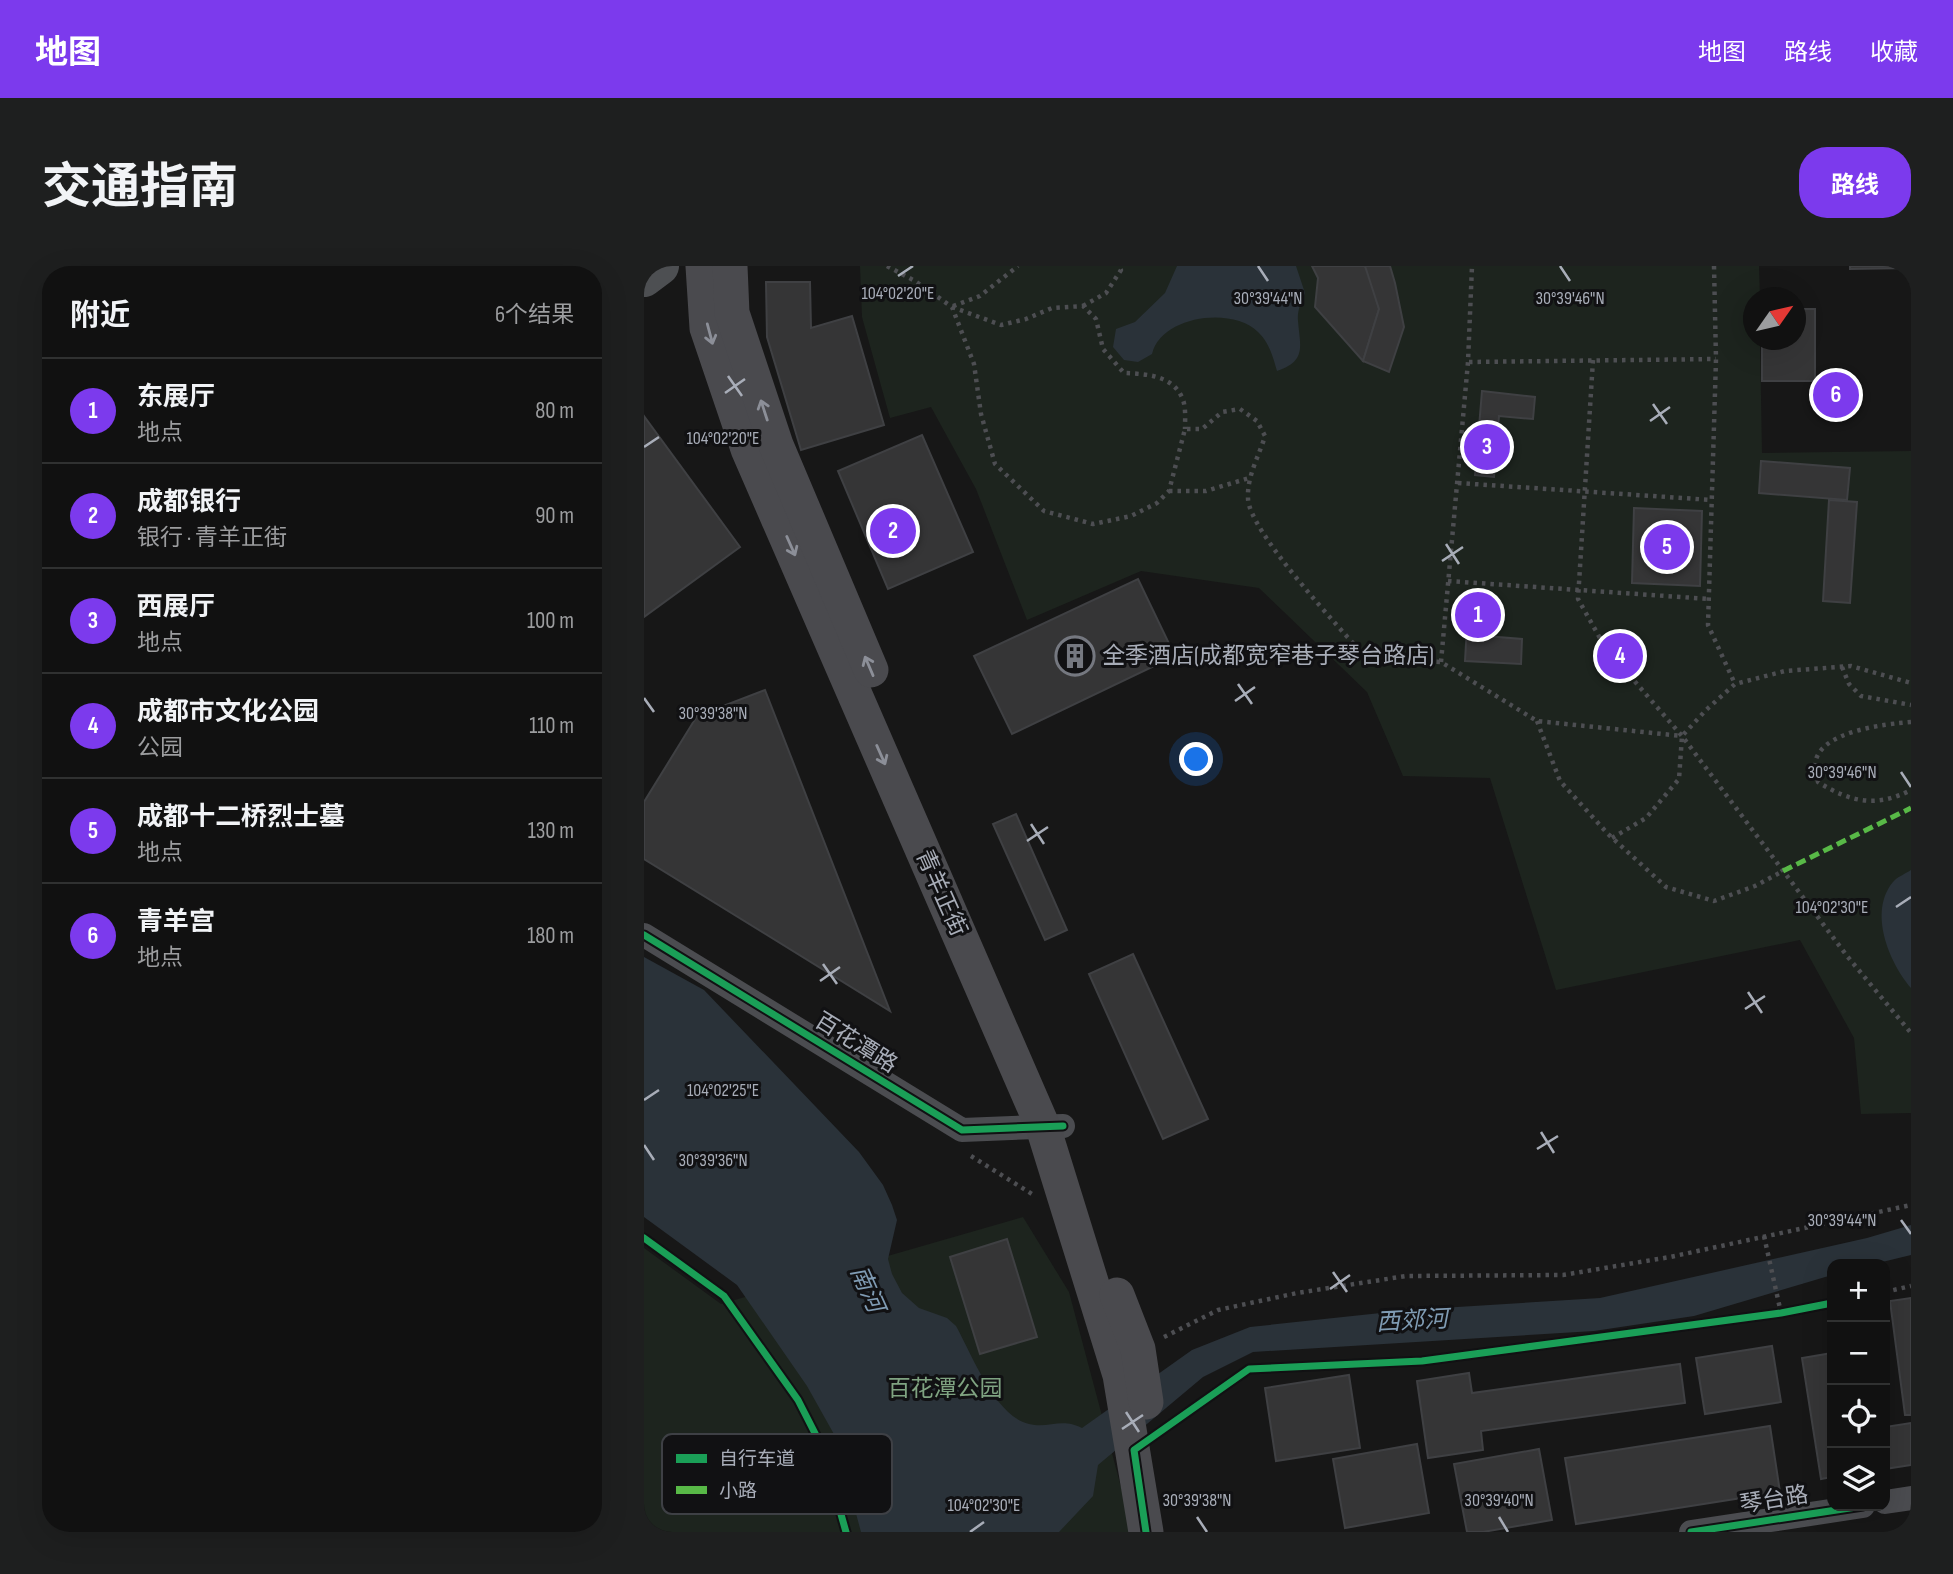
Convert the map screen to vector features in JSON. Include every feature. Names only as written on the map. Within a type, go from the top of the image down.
[{"type":"main road","points":[[644,278],[660,266]]},
{"type":"main road","name":"青羊正街","points":[[703,266],[707,328],[748,449],[1053,1126]]},
{"type":"main road","name":"青羊正街","points":[[730,266],[733,313],[776,445],[1053,1126],[1121,1308],[1144,1438],[1170,1532]]},
{"type":"main road","name":"青羊正街","points":[[1144,1438],[1146,1532]]},
{"type":"street","name":"百花潭路","points":[[644,935],[962,1130],[1053,1126]]},
{"type":"street","points":[[1890,1502],[1911,1499]]},
{"type":"street","name":"琴台路","points":[[1691,1532],[1830,1511]]},
{"type":"path","points":[[887,266],[915,281],[952,307],[1001,326],[1052,308],[1083,306],[1107,293],[1121,270],[1118,266]]},
{"type":"path","points":[[952,307],[980,296],[1018,266]]},
{"type":"path","points":[[1441,662],[1468,362],[1472,266]]},
{"type":"path","points":[[1714,266],[1716,359],[1708,625],[1735,684]]},
{"type":"path","points":[[952,307],[974,364],[981,414],[995,464],[1044,511],[1093,524],[1131,516],[1157,503],[1169,491],[1185,429],[1183,399],[1168,380],[1146,374],[1124,373],[1103,349],[1096,319],[1083,306]]},
{"type":"path","points":[[1468,362],[1716,359]]},
{"type":"path","points":[[1592,360],[1578,599],[1605,647],[1682,736],[1847,956],[1911,1033]]},
{"type":"path","points":[[1185,429],[1202,429],[1222,412],[1240,409],[1257,421],[1265,436],[1249,478],[1247,502],[1264,537],[1367,659],[1441,662],[1537,721],[1682,736]]},
{"type":"path","points":[[1169,491],[1206,491],[1249,478]]},
{"type":"path","points":[[1457,483],[1712,500]]},
{"type":"path","points":[[1448,582],[1709,599]]},
{"type":"path","points":[[1612,838],[1646,818],[1679,779],[1682,736],[1735,684],[1785,671],[1850,666],[1911,683]]},
{"type":"path","points":[[1842,667],[1848,680],[1861,696],[1911,705]]},
{"type":"path","points":[[1537,721],[1560,781],[1612,838],[1666,887],[1714,901],[1755,886],[1783,871]]},
{"type":"path","points":[[1911,722],[1848,732],[1822,749],[1815,764],[1818,782],[1851,799],[1887,799],[1911,790]]},
{"type":"path","points":[[1133,1364],[1218,1310],[1297,1293],[1406,1276],[1563,1275],[1670,1257],[1911,1205]]},
{"type":"path","points":[[1764,1236],[1781,1313]]},
{"type":"path","points":[[644,1237],[724,1296],[798,1400],[815,1434]]},
{"type":"path","points":[[1890,1291],[1911,1286]]},
{"type":"path","points":[[1144,1438],[1249,1369],[1422,1361],[1781,1313],[1827,1304]]},
{"type":"path","points":[[841,1514],[846,1532]]},
{"type":"green space","points":[[860,266],[1759,266],[1760,287],[1743,287],[1743,350],[1760,350],[1762,453],[1911,451],[1911,1113],[1861,1114],[1854,1038],[1800,940],[1556,990],[1490,778],[1403,776],[1367,692],[1259,588],[1141,571],[1027,620],[976,489],[931,407],[890,418],[862,317]]},
{"type":"green space","name":"百花潭公园","points":[[1023,1217],[1069,1292],[1133,1532],[644,1532],[644,1248],[721,1304]]},
{"type":"water","points":[[1177,266],[1296,266],[1305,293],[1298,314],[1300,352],[1297,357],[1287,367],[1277,371],[1268,345],[1258,332],[1232,319],[1215,318],[1183,323],[1158,341],[1152,354],[1138,362],[1124,360],[1113,347],[1116,329],[1135,322],[1165,293]]},
{"type":"water","points":[[1911,870],[1911,988],[1889,951],[1884,936],[1882,908],[1886,894],[1895,880]]},
{"type":"water","points":[[644,957],[704,990],[859,1152],[883,1185],[897,1220],[888,1259],[902,1293],[919,1308],[947,1318],[956,1326],[995,1397],[1017,1419],[1029,1424],[1068,1423],[1082,1428],[1192,1350],[1250,1327],[1409,1310],[1600,1298],[1867,1238],[1911,1225],[1911,1255],[1890,1260],[1827,1259],[1827,1276],[1694,1316],[1594,1331],[1253,1352],[1203,1377],[1098,1465],[1093,1496],[1059,1532],[861,1532],[856,1514],[892,1514],[892,1434],[834,1434],[807,1386],[737,1285],[644,1217]]},
{"type":"building","points":[[1312,266],[1365,266],[1379,309],[1363,361],[1315,307],[1318,278]]},
{"type":"building","points":[[1365,266],[1390,266],[1395,283],[1404,327],[1389,372],[1363,361],[1379,309]]},
{"type":"building","points":[[1850,266],[1911,266],[1911,268],[1850,269]]},
{"type":"building","points":[[766,282],[810,282],[811,328],[852,316],[884,425],[801,450],[767,337]]},
{"type":"building","points":[[1806,309],[1815,309],[1815,381],[1762,381],[1762,350],[1806,350]]},
{"type":"building","points":[[1482,391],[1535,397],[1533,419],[1499,416],[1494,477],[1475,475]]},
{"type":"building","points":[[644,416],[740,547],[644,617]]},
{"type":"building","points":[[922,435],[973,552],[888,589],[838,471]]},
{"type":"building","points":[[1761,461],[1850,468],[1847,500],[1759,493]]},
{"type":"building","points":[[1829,500],[1857,502],[1850,603],[1823,601]]},
{"type":"building","points":[[1634,508],[1702,511],[1700,586],[1632,583]]},
{"type":"building","name":"全季酒店(成都宽窄巷子琴台路店)","points":[[1138,579],[1175,656],[1012,734],[974,656]]},
{"type":"building","points":[[1469,592],[1489,593],[1486,636],[1522,639],[1521,664],[1465,661]]},
{"type":"building","points":[[765,690],[890,1011],[644,859],[644,802],[697,716]]},
{"type":"building","points":[[1016,814],[1067,930],[1045,940],[993,824]]},
{"type":"building","points":[[1133,954],[1208,1119],[1163,1139],[1089,974]]},
{"type":"building","points":[[1007,1239],[1037,1337],[980,1354],[950,1257]]},
{"type":"building","points":[[1911,1298],[1911,1415],[1905,1415],[1890,1301]]},
{"type":"building","points":[[1772,1346],[1781,1402],[1705,1414],[1696,1358]]},
{"type":"building","points":[[1827,1354],[1827,1478],[1821,1479],[1802,1358]]},
{"type":"building","points":[[1680,1364],[1685,1403],[1481,1431],[1483,1450],[1428,1458],[1417,1381],[1469,1373],[1472,1393]]},
{"type":"building","points":[[1349,1375],[1360,1448],[1276,1461],[1265,1388]]},
{"type":"building","points":[[1911,1423],[1911,1465],[1890,1468],[1890,1426]]},
{"type":"building","points":[[1770,1426],[1780,1492],[1576,1524],[1565,1458]]},
{"type":"building","points":[[1417,1444],[1429,1513],[1345,1528],[1333,1459]]},
{"type":"building","points":[[1539,1449],[1552,1520],[1483,1532],[1467,1532],[1454,1464]]},
{"type":"marked path","points":[[1783,871],[1911,808]]},
{"type":"cycle path","points":[[644,935],[962,1130],[1063,1126]]},
{"type":"cycle path","points":[[644,1238],[724,1296],[798,1400],[815,1434]]},
{"type":"cycle path","points":[[1146,1532],[1134,1450],[1249,1369],[1422,1361],[1781,1313],[1827,1304]]},
{"type":"cycle path","points":[[1691,1532],[1830,1511]]},
{"type":"cycle path","points":[[841,1514],[846,1532]]},
{"type":"place","name":"青羊宫","points":[[1836,395]]},
{"type":"place","name":"西展厅","points":[[1487,447]]},
{"type":"place","name":"成都银行","points":[[893,531]]},
{"type":"place","name":"成都十二桥烈士墓","points":[[1667,547]]},
{"type":"place","name":"东展厅","points":[[1478,615]]},
{"type":"place","name":"全季酒店(成都宽窄巷子琴台路店)","points":[[1075,656]]},
{"type":"place","name":"成都市文化公园","points":[[1620,656]]},
{"type":"water label","name":"南河","points":[[867,1289]]},
{"type":"water label","name":"西郊河","points":[[1412,1321]]}]
